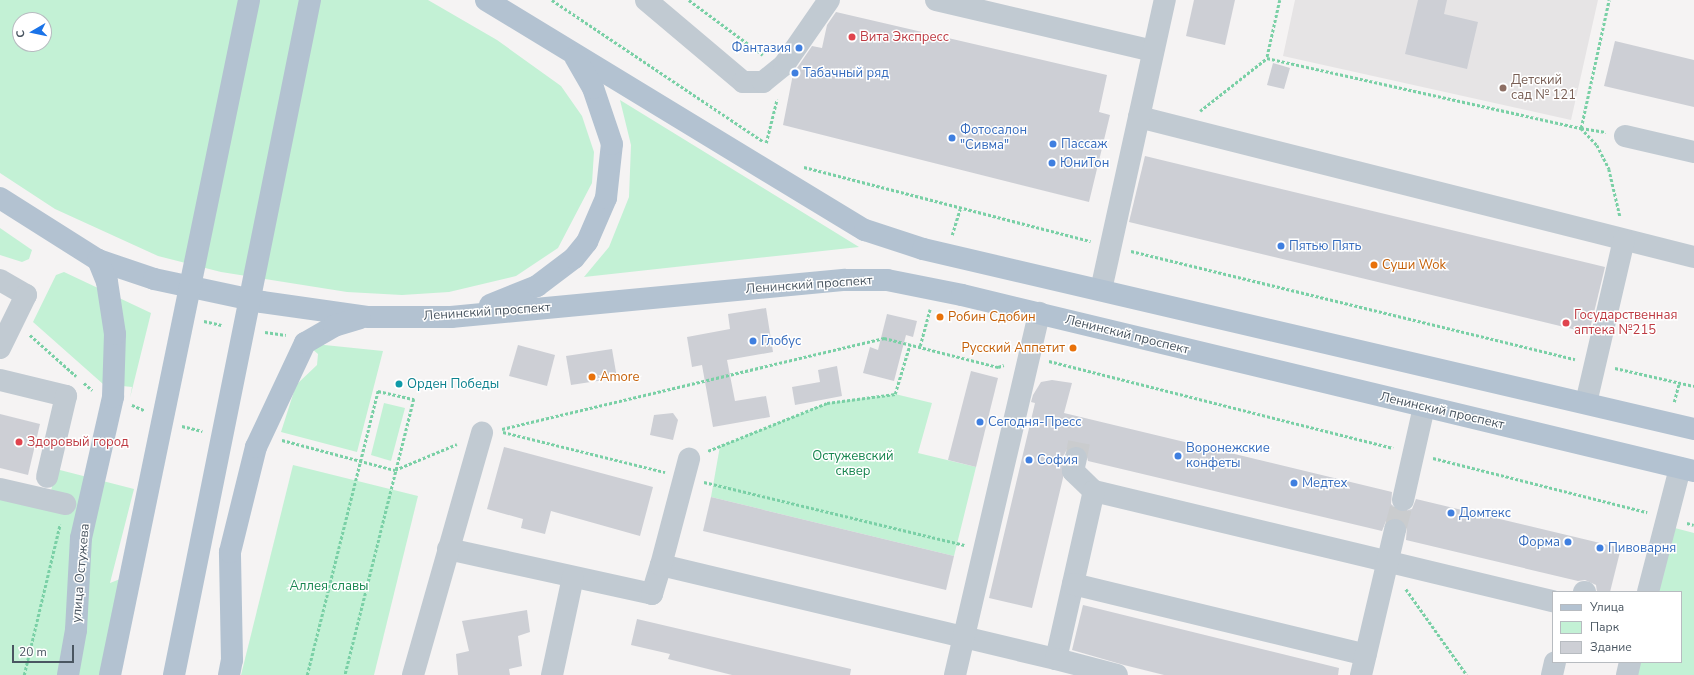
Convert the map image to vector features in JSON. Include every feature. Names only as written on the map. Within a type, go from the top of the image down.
[{"type":"main road","points":[[110,675],[249,0]]},
{"type":"main road","points":[[174,675],[310,0]]},
{"type":"main road","points":[[486,0],[572,54],[865,230],[923,249],[1694,429]]},
{"type":"main road","points":[[451,317],[514,298],[542,282],[574,258],[598,222],[610,179],[612,144],[593,88],[572,54]]},
{"type":"main road","name":"Ленинский проспект","points":[[0,198],[98,260],[194,289],[369,317],[451,317],[845,280],[901,283],[1039,313],[1424,407],[1687,469]]},
{"type":"main road","name":"улица Остужева","points":[[68,675],[76,630],[82,538],[114,384],[115,334],[107,282],[98,260]]},
{"type":"main road","points":[[229,675],[232,660],[230,552],[256,447],[305,343],[334,326],[369,317]]},
{"type":"lane","points":[[646,0],[743,82],[763,82],[784,65],[829,0]]},
{"type":"lane","points":[[936,0],[1153,51]]},
{"type":"lane","points":[[1101,290],[1112,246],[1165,0]]},
{"type":"lane","points":[[1139,117],[1694,257]]},
{"type":"lane","points":[[1625,136],[1694,152]]},
{"type":"lane","points":[[1586,403],[1624,240]]},
{"type":"lane","points":[[0,280],[26,295],[0,348]]},
{"type":"lane","points":[[955,675],[1039,313]]},
{"type":"lane","points":[[0,380],[66,396],[47,476]]},
{"type":"lane","points":[[1403,500],[1424,407]]},
{"type":"lane","points":[[413,675],[482,433]]},
{"type":"lane","points":[[1076,458],[1074,471],[1094,491],[1552,601]]},
{"type":"lane","points":[[448,549],[652,594],[686,468]]},
{"type":"lane","points":[[1648,591],[1668,517],[1687,469]]},
{"type":"lane","points":[[0,489],[65,504]]},
{"type":"lane","points":[[1069,666],[1073,584],[1094,491]]},
{"type":"lane","points":[[1073,584],[1363,665],[1395,530]]},
{"type":"lane","points":[[661,565],[963,638],[1069,666],[1117,675]]},
{"type":"lane","points":[[553,675],[573,576]]},
{"type":"lane","points":[[1552,675],[1555,663]]},
{"type":"lane","points":[[1627,675],[1630,663]]},
{"type":"path","points":[[552,0],[772,147]]},
{"type":"path","points":[[1194,114],[1267,58],[1280,0]]},
{"type":"path","points":[[1581,128],[1609,0]]},
{"type":"path","points":[[1267,58],[1581,128],[1597,145],[1609,169],[1624,240]]},
{"type":"path","points":[[800,165],[960,209],[1694,386]]},
{"type":"path","points":[[952,238],[960,209]]},
{"type":"path","points":[[920,346],[928,317]]},
{"type":"path","points":[[984,550],[686,468],[495,430],[884,338],[998,367],[1029,356],[1668,517],[1694,525]]},
{"type":"path","points":[[686,468],[827,403],[895,394],[910,344]]},
{"type":"path","points":[[307,675],[378,391],[414,399],[395,470],[345,675]]},
{"type":"path","points":[[280,439],[395,470],[482,433]]},
{"type":"path","points":[[1387,562],[1467,675]]},
{"type":"shaded area","name":"Детский сад № 121","points":[[1295,0],[1598,0],[1571,120],[1283,56]]},
{"type":"green space","points":[[0,0],[428,0],[497,40],[561,86],[582,116],[594,152],[592,183],[558,248],[516,276],[449,292],[402,295],[347,292],[221,272],[158,256],[55,209],[0,173]]},
{"type":"green space","points":[[620,100],[859,247],[584,277],[609,247],[629,197],[631,145]]},
{"type":"green space","points":[[0,228],[32,250],[29,259],[22,262],[0,255]]},
{"type":"green space","points":[[64,272],[151,313],[130,398],[132,387],[103,384],[33,322],[56,275]]},
{"type":"green space","points":[[305,343],[383,351],[357,452],[281,432],[296,385],[317,365],[318,354]]},
{"type":"green space","name":"Остужевский сквер","points":[[895,394],[932,403],[918,453],[976,467],[954,556],[711,497],[720,446],[827,403]]},
{"type":"green space","points":[[384,403],[405,408],[391,461],[371,455]]},
{"type":"green space","name":"Аллея славы","points":[[293,465],[418,496],[374,675],[241,675]]},
{"type":"green space","points":[[56,469],[134,489],[110,583],[133,574],[109,675],[0,675],[0,494],[48,504]]},
{"type":"green space","points":[[1671,527],[1694,533],[1694,675],[1636,675],[1639,663],[1682,663],[1682,591],[1655,591]]},
{"type":"building","points":[[1194,0],[1235,0],[1225,45],[1186,36]]},
{"type":"building","points":[[1418,0],[1447,0],[1444,14],[1478,22],[1467,69],[1405,54]]},
{"type":"building","points":[[836,12],[1107,75],[1099,112],[1110,115],[1089,202],[783,125],[793,74],[812,46],[822,48],[827,25]]},
{"type":"building","points":[[1615,41],[1694,60],[1694,107],[1604,86]]},
{"type":"building","points":[[1273,63],[1290,68],[1284,89],[1267,85]]},
{"type":"building","points":[[1145,156],[1605,267],[1589,333],[1129,222]]},
{"type":"building","points":[[766,308],[773,352],[727,360],[735,401],[766,396],[770,417],[713,427],[702,365],[692,367],[687,337],[730,329],[728,314]]},
{"type":"building","points":[[887,314],[917,321],[913,337],[906,335],[894,381],[863,373],[870,347],[878,350]]},
{"type":"building","points":[[518,345],[555,355],[547,386],[509,376]]},
{"type":"building","points":[[612,349],[617,378],[571,385],[566,356]]},
{"type":"building","points":[[837,366],[842,396],[795,405],[792,387],[820,382],[818,370]]},
{"type":"building","points":[[971,371],[998,378],[976,467],[948,460]]},
{"type":"building","points":[[1052,380],[1072,383],[1064,413],[1392,492],[1391,504],[1400,512],[1412,509],[1416,499],[1621,548],[1610,591],[1597,591],[1596,585],[1585,580],[1578,581],[1406,540],[1407,526],[1398,518],[1386,521],[1382,531],[1088,461],[1085,449],[1078,446],[1067,449],[1064,455],[1063,478],[1032,608],[989,598],[1035,403],[1031,402],[1033,395],[1041,382]]},
{"type":"building","points":[[673,413],[678,420],[673,440],[650,435],[654,415]]},
{"type":"building","points":[[0,414],[40,424],[28,475],[0,468]]},
{"type":"building","points":[[504,447],[653,487],[640,536],[551,511],[545,534],[521,528],[523,519],[487,509]]},
{"type":"building","points":[[711,497],[954,556],[946,590],[703,531]]},
{"type":"building","points":[[1083,605],[1339,668],[1338,675],[1164,675],[1124,665],[1072,650]]},
{"type":"building","points":[[527,610],[530,632],[518,636],[522,666],[509,669],[510,675],[458,675],[456,654],[469,651],[462,621]]},
{"type":"building","points":[[637,619],[851,669],[850,675],[732,675],[668,659],[670,654],[631,645]]},
{"type":"tunnel","points":[[1076,458],[1079,442]]},
{"type":"tunnel","points":[[1395,530],[1403,500]]},
{"type":"place","name":"Вита Экспресс","points":[[852,37]]},
{"type":"place","name":"Фантазия","points":[[799,48]]},
{"type":"place","name":"Табачный ряд","points":[[795,73]]},
{"type":"place","name":"Детский сад № 121","points":[[1503,88]]},
{"type":"place","name":"Фотосалон \"Сивма\"","points":[[952,138]]},
{"type":"place","name":"Пассаж","points":[[1053,144]]},
{"type":"place","name":"ЮниТон","points":[[1052,163]]},
{"type":"place","name":"Пятью Пять","points":[[1281,246]]},
{"type":"place","name":"Суши Wok","points":[[1374,265]]},
{"type":"place","name":"Робин Сдобин","points":[[940,317]]},
{"type":"place","name":"Государственная аптека №215","points":[[1566,323]]},
{"type":"place","name":"Глобус","points":[[753,341]]},
{"type":"place","name":"Русский Аппетит","points":[[1073,348]]},
{"type":"place","name":"Amore","points":[[592,377]]},
{"type":"place","name":"Орден Победы","points":[[399,384]]},
{"type":"place","name":"Сегодня-Пресс","points":[[980,422]]},
{"type":"place","name":"Здоровый город","points":[[19,442]]},
{"type":"place","name":"Воронежские конфеты","points":[[1178,456]]},
{"type":"place","name":"София","points":[[1029,460]]},
{"type":"place","name":"Медтех","points":[[1294,483]]},
{"type":"place","name":"Домтекс","points":[[1451,513]]},
{"type":"place","name":"Форма","points":[[1568,542]]},
{"type":"place","name":"Пивоварня","points":[[1600,548]]}]
